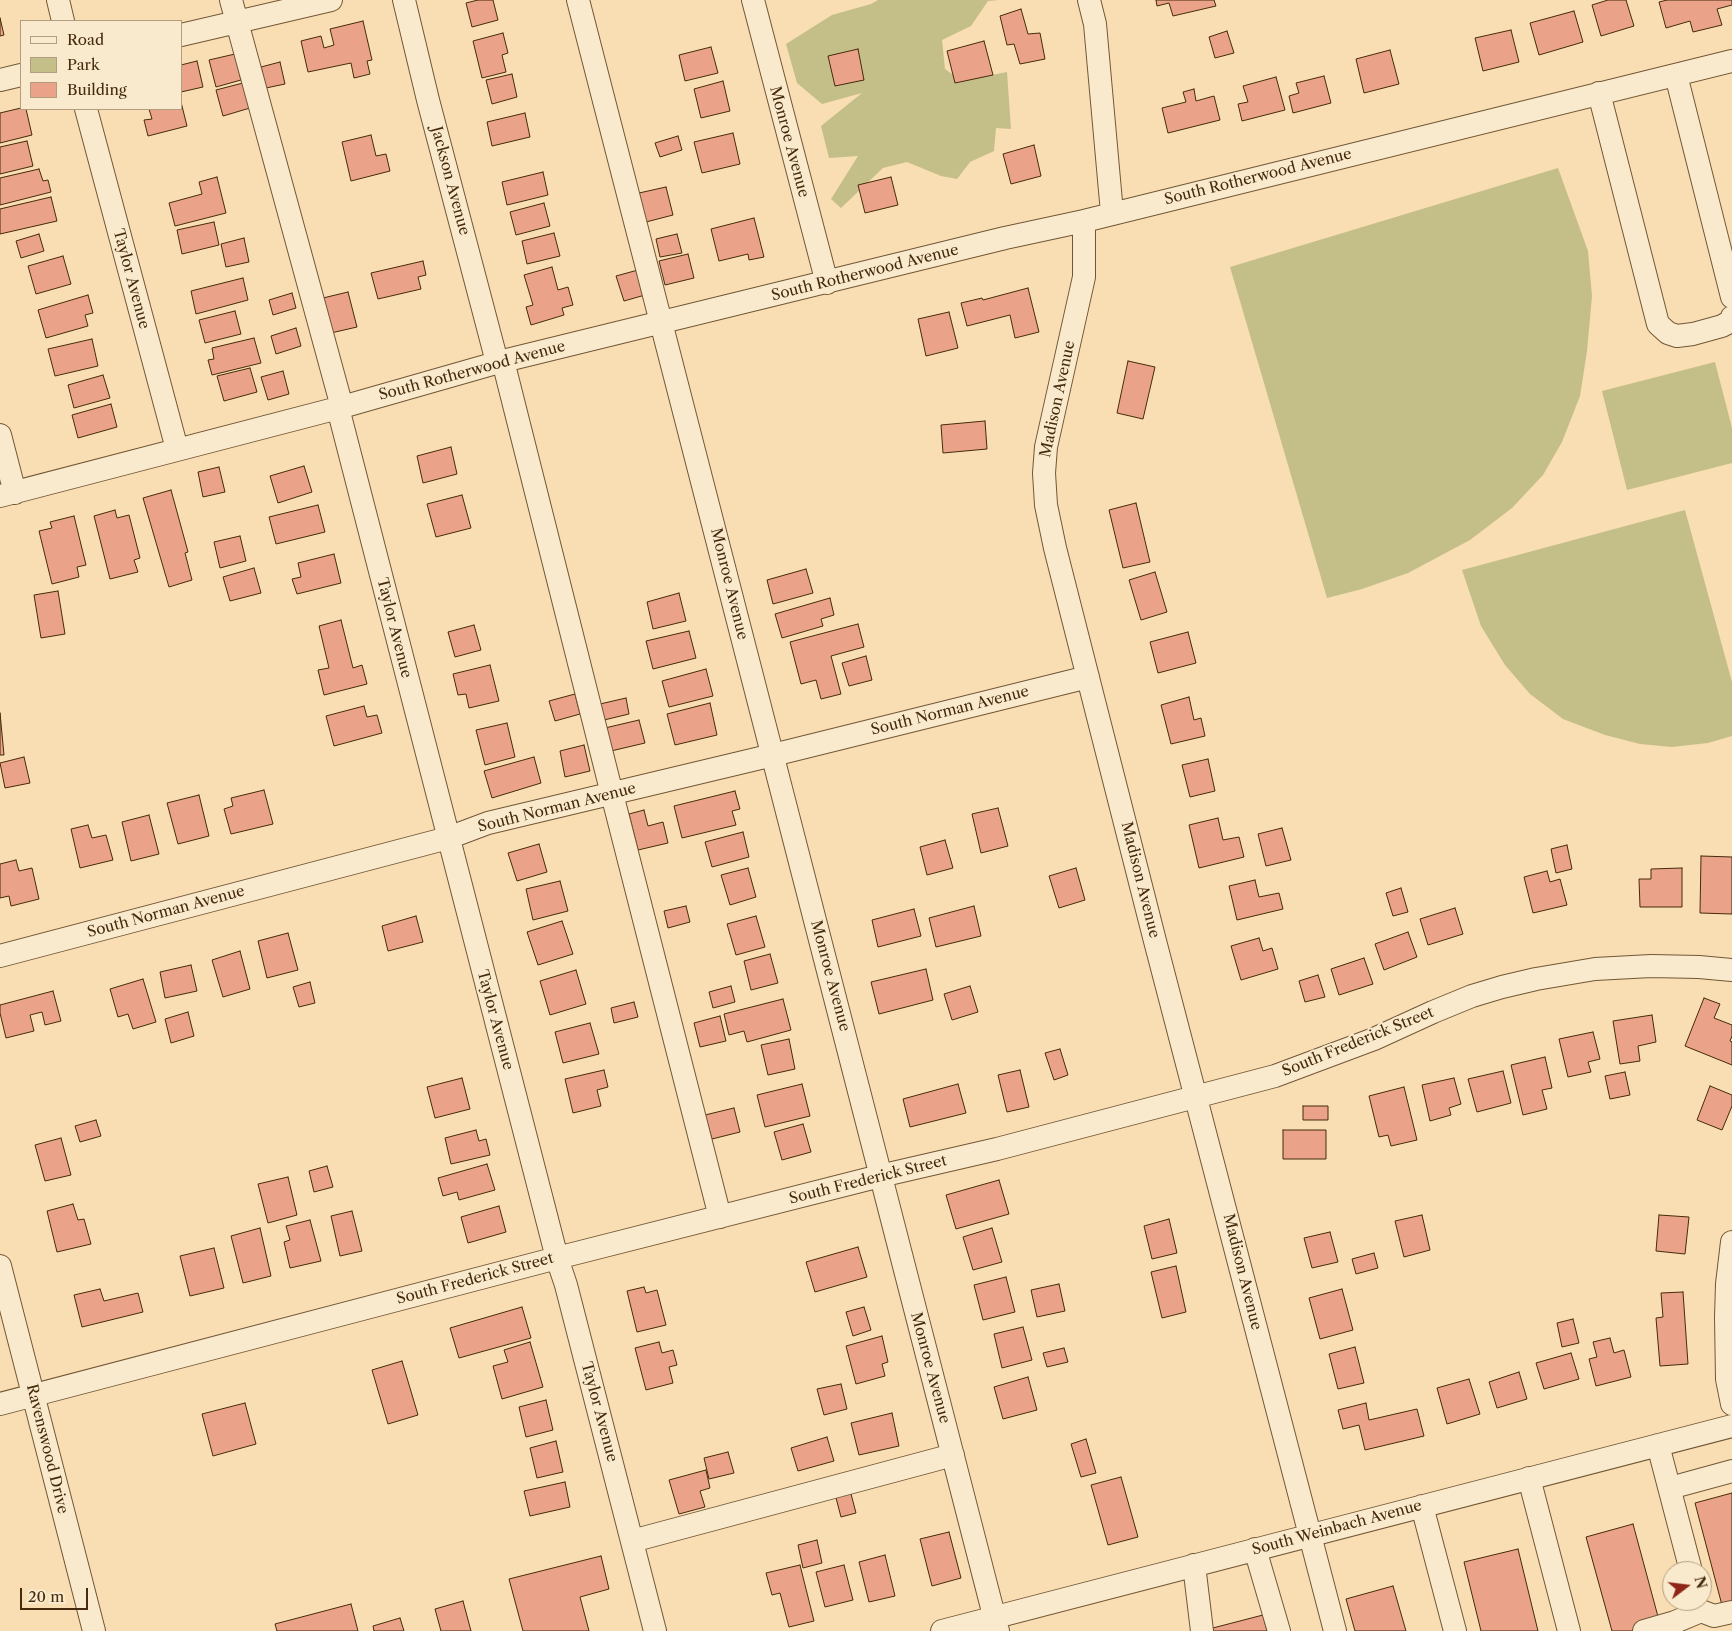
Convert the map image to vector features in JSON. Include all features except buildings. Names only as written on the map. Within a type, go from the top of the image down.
[{"type":"street","points":[[58,0],[63,20]]},
{"type":"street","name":"Taylor Avenue","points":[[231,0],[340,408],[448,838],[655,1631]]},
{"type":"street","points":[[182,36],[331,0]]},
{"type":"street","name":"Jackson Avenue","points":[[404,0],[428,100],[500,362],[720,1217]]},
{"type":"street","name":"Monroe Avenue","points":[[578,0],[997,1624]]},
{"type":"street","name":"Monroe Avenue","points":[[752,0],[827,283]]},
{"type":"street","points":[[1089,0],[1095,24],[1112,213]]},
{"type":"street","name":"South Rotherwood Avenue","points":[[7,494],[340,408],[500,362],[662,321],[827,283],[1005,238],[1084,221],[1732,61]]},
{"type":"street","points":[[0,80],[20,75]]},
{"type":"street","points":[[1676,75],[1732,298]]},
{"type":"street","points":[[1599,93],[1658,324],[1668,333],[1677,336],[1694,334],[1722,326],[1731,321],[1732,317]]},
{"type":"street","name":"Taylor Avenue","points":[[86,110],[177,449]]},
{"type":"street","name":"Madison Avenue","points":[[1084,221],[1084,277],[1046,447],[1044,473],[1046,505],[1088,677],[1335,1631]]},
{"type":"street","points":[[0,435],[7,494]]},
{"type":"street","name":"South Norman Avenue","points":[[0,956],[448,838],[488,823],[1088,677]]},
{"type":"street","name":"South Frederick Street","points":[[0,1404],[557,1258],[880,1176],[998,1149],[1197,1097],[1306,1066],[1374,1039],[1472,996],[1502,987],[1595,969],[1651,966],[1732,970]]},
{"type":"street","points":[[1732,1242],[1726,1317],[1727,1379],[1732,1404]]},
{"type":"street","name":"Ravenswood Drive","points":[[0,1266],[94,1631]]},
{"type":"street","name":"South Weinbach Avenue","points":[[942,1631],[997,1624],[1194,1565],[1732,1426]]},
{"type":"street","points":[[1658,1445],[1688,1561]]},
{"type":"street","points":[[632,1541],[953,1455]]},
{"type":"street","points":[[1670,1488],[1732,1471]]},
{"type":"street","points":[[1529,1478],[1569,1631]]},
{"type":"street","points":[[1422,1506],[1450,1627]]},
{"type":"street","points":[[1256,1549],[1279,1631]]},
{"type":"street","points":[[1194,1565],[1202,1631]]},
{"type":"street","points":[[1644,1631],[1675,1622],[1692,1611]]},
{"type":"street","points":[[1706,1611],[1714,1616],[1732,1612]]},
{"type":"green space","points":[[878,0],[999,0],[988,1],[971,26],[942,40],[945,69],[962,81],[1007,72],[1011,129],[996,128],[994,151],[970,162],[957,179],[941,176],[907,162],[883,168],[841,208],[831,199],[858,156],[829,158],[821,126],[862,93],[822,104],[797,83],[786,44],[832,15],[871,4]]},
{"type":"green space","points":[[1558,168],[1588,251],[1592,296],[1587,351],[1580,396],[1562,442],[1543,475],[1512,508],[1470,540],[1408,573],[1362,589],[1327,598],[1230,267]]},
{"type":"green space","points":[[1715,362],[1732,428],[1732,463],[1627,490],[1602,391]]},
{"type":"green space","points":[[1685,510],[1732,682],[1732,736],[1708,743],[1672,747],[1640,744],[1605,735],[1563,719],[1530,694],[1505,665],[1481,626],[1462,570]]}]
